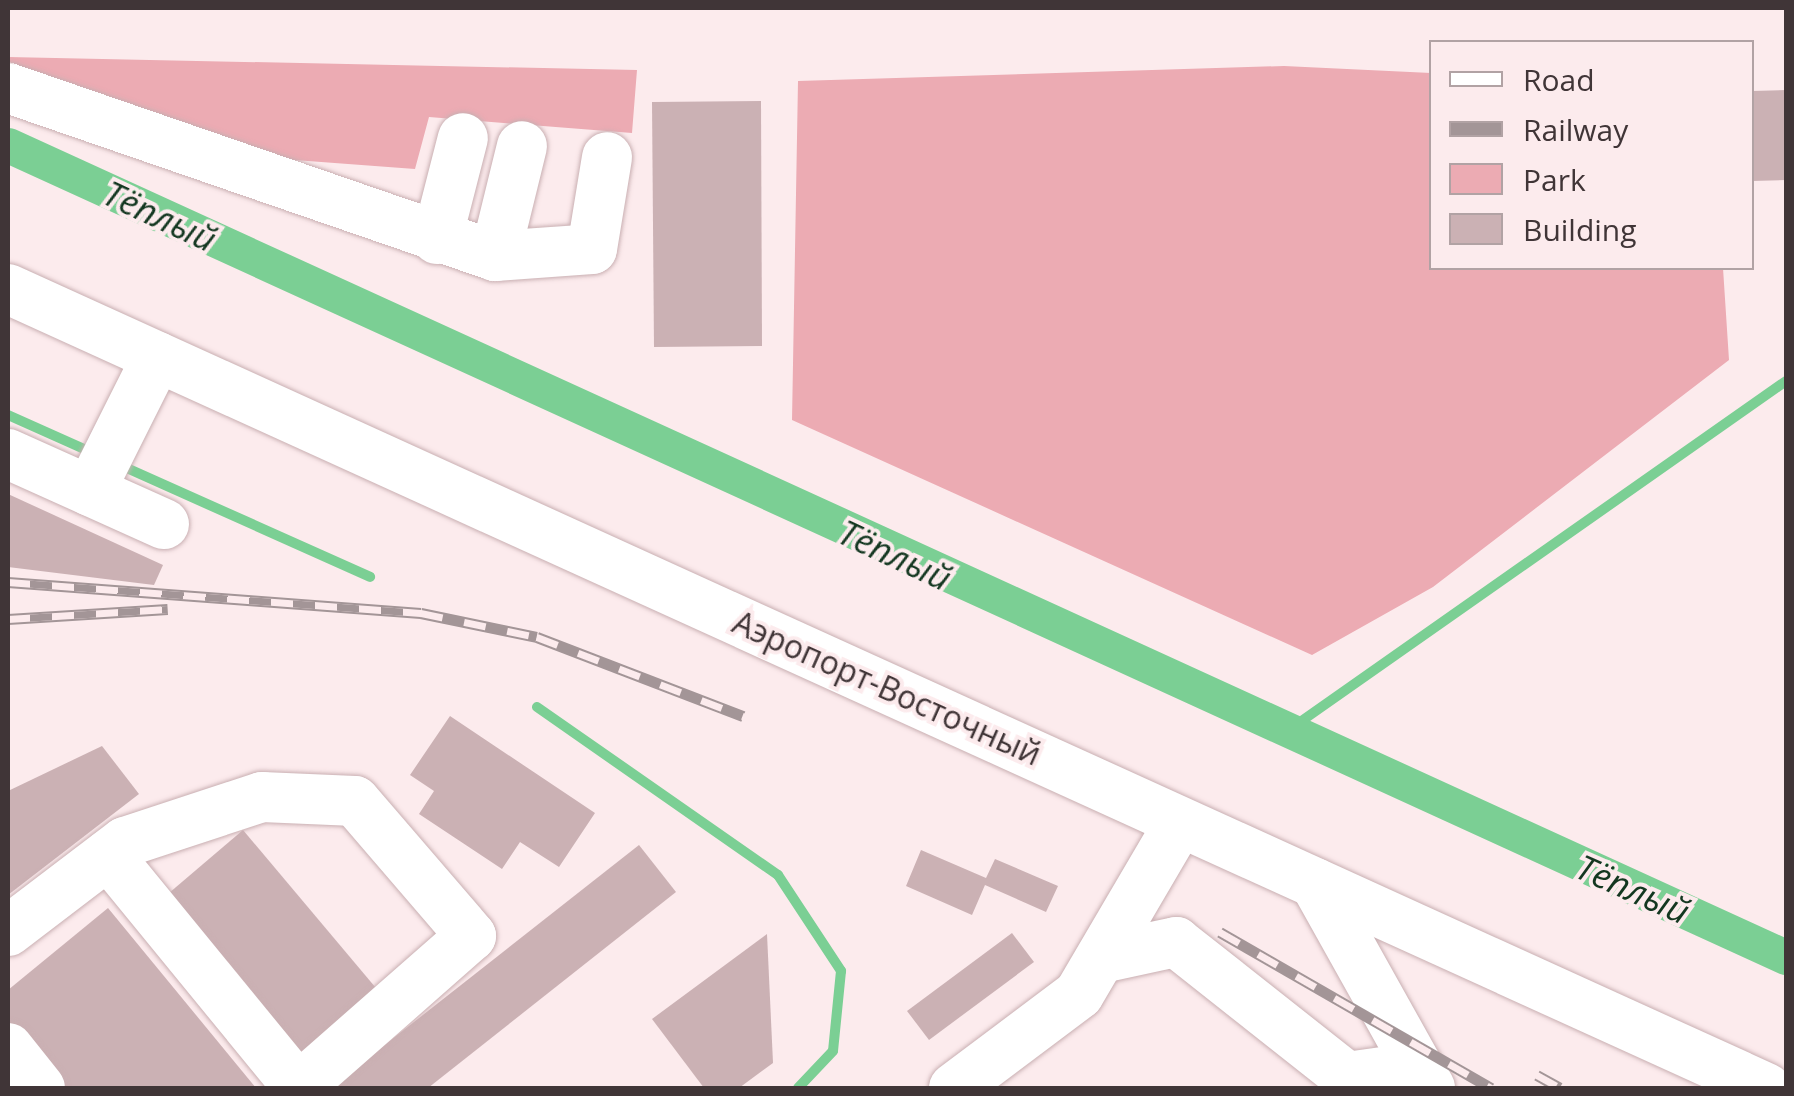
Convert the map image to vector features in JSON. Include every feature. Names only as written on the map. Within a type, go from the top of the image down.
[{"type":"street","points":[[8,88],[437,239],[496,256],[592,249],[607,158]]},
{"type":"street","points":[[437,239],[463,138]]},
{"type":"street","points":[[496,256],[522,146]]},
{"type":"street","name":"Аэропорт-Восточный","points":[[8,289],[1766,1088]]},
{"type":"street","points":[[90,491],[158,356]]},
{"type":"street","points":[[8,454],[164,524]]},
{"type":"street","points":[[8,930],[108,855],[262,797],[355,801],[471,936],[298,1088],[108,855]]},
{"type":"street","points":[[954,1088],[1079,994],[1106,957],[1180,822]]},
{"type":"street","points":[[1314,882],[1424,1078]]},
{"type":"street","points":[[1106,957],[1176,942],[1347,1077],[1424,1078]]},
{"type":"street","points":[[8,1048],[40,1088]]},
{"type":"green space","points":[[8,57],[637,70],[632,133],[429,117],[415,169],[281,159],[8,69]]},
{"type":"green space","points":[[1284,66],[1429,73],[1429,270],[1723,270],[1729,360],[1433,587],[1312,655],[792,420],[798,81]]},
{"type":"building","points":[[1786,90],[1786,180],[1754,181],[1754,91]]},
{"type":"building","points":[[761,101],[762,346],[654,347],[652,102]]},
{"type":"building","points":[[8,494],[163,565],[154,585],[8,567]]},
{"type":"building","points":[[450,716],[595,813],[559,867],[520,842],[502,869],[419,814],[434,791],[410,775]]},
{"type":"building","points":[[102,746],[139,794],[8,895],[8,791]]},
{"type":"building","points":[[243,830],[381,994],[300,1062],[162,899]]},
{"type":"building","points":[[639,845],[676,892],[428,1088],[330,1088]]},
{"type":"building","points":[[921,850],[986,878],[995,859],[1058,886],[1046,912],[985,885],[972,915],[906,886]]},
{"type":"building","points":[[108,908],[256,1088],[55,1088],[8,1030],[8,990]]},
{"type":"building","points":[[1012,933],[1034,962],[929,1040],[907,1011]]},
{"type":"building","points":[[767,934],[773,1063],[739,1088],[704,1088],[652,1019]]},
{"type":"waterway","name":"Тёплый","points":[[8,145],[1786,957]]},
{"type":"waterway","points":[[1283,734],[1786,381]]},
{"type":"waterway","points":[[8,415],[95,454]]},
{"type":"waterway","points":[[120,465],[370,577]]},
{"type":"waterway","points":[[537,707],[778,875],[841,971],[833,1051],[798,1088]]},
{"type":"railway","points":[[8,582],[421,613],[537,637],[743,716]]},
{"type":"railway","points":[[8,619],[168,609]]},
{"type":"railway","points":[[1220,932],[1491,1088]]},
{"type":"railway","points":[[1537,1075],[1560,1088]]}]
